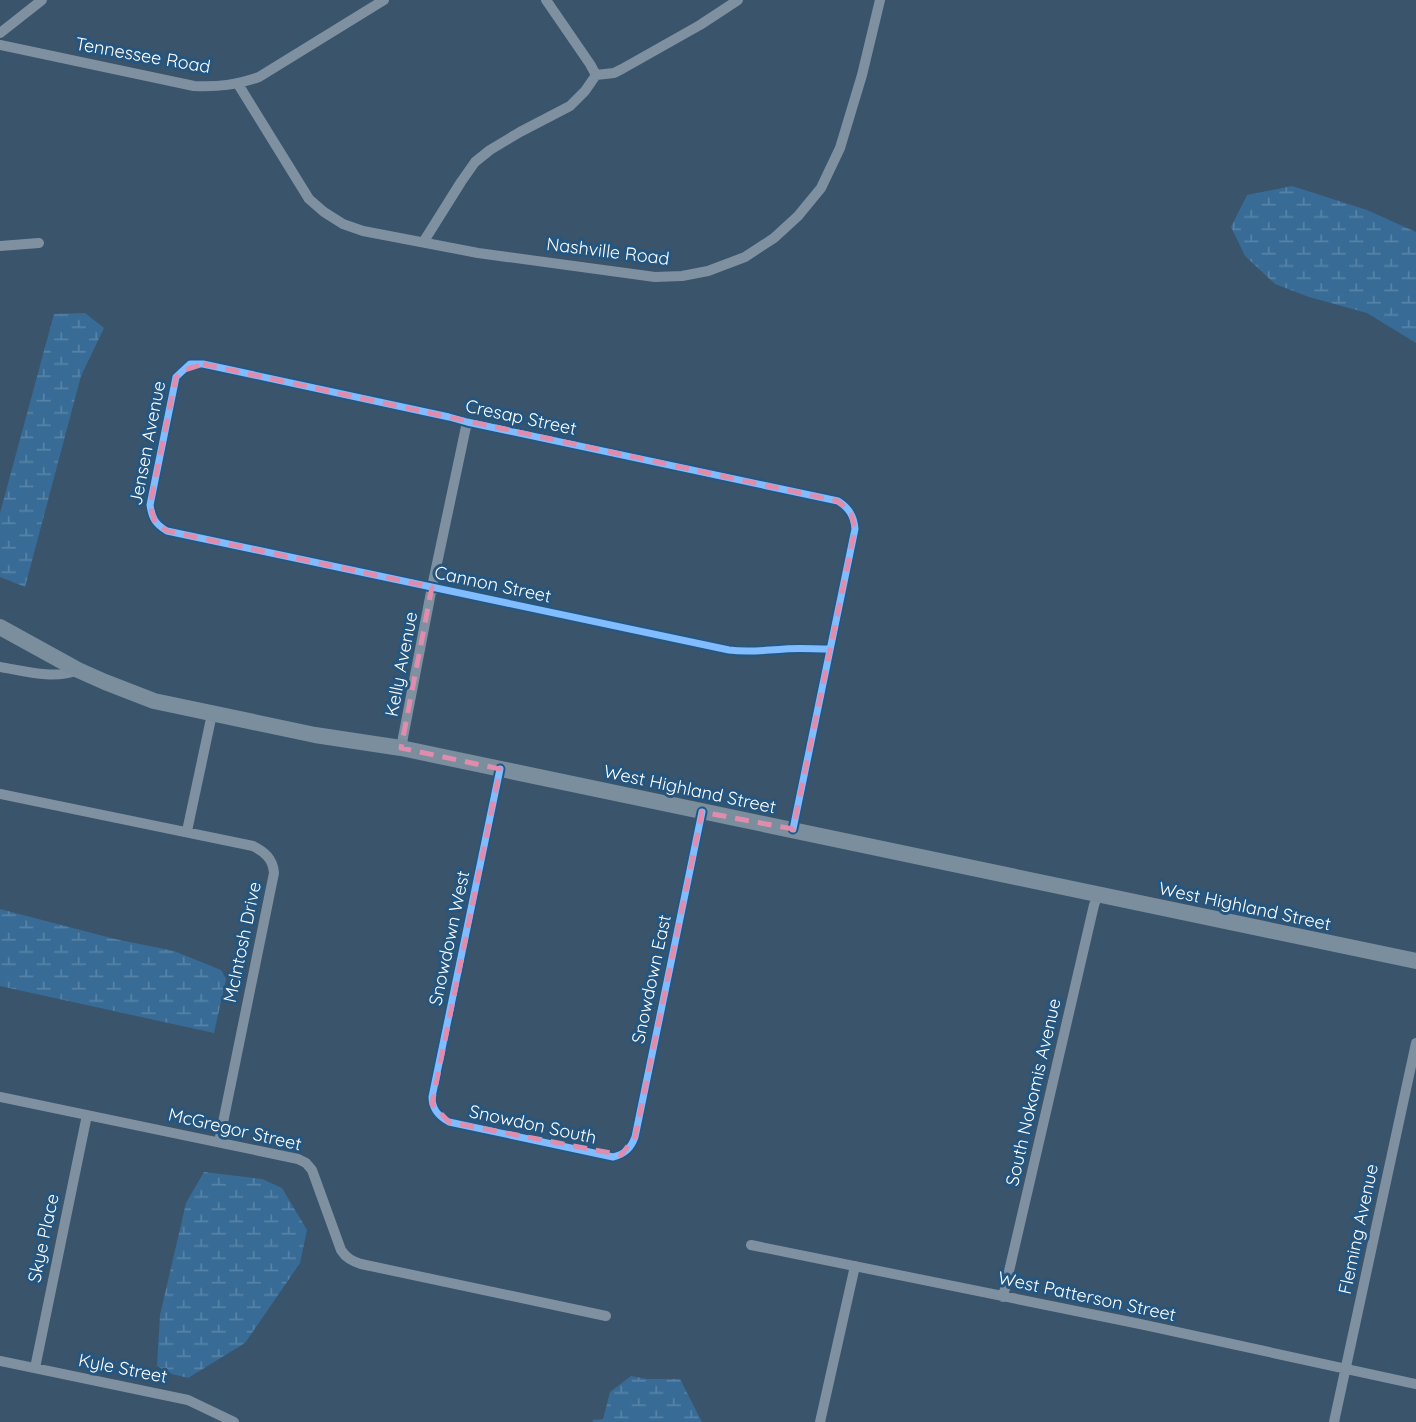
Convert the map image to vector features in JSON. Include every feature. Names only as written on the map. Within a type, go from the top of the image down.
[{"type":"street","points":[[0,33],[42,0]]},
{"type":"street","name":"Tennessee Road","points":[[0,45],[194,86],[215,87],[238,84],[260,76],[384,0]]},
{"type":"street","points":[[546,0],[596,75]]},
{"type":"street","points":[[424,241],[475,162],[490,150],[570,106],[596,75],[622,69],[737,0]]},
{"type":"street","name":"Nashville Road","points":[[238,84],[309,199],[344,224],[363,231],[478,253],[654,277],[682,276],[708,271],[745,257],[774,238],[798,216],[821,188],[836,159],[862,75],[880,0]]},
{"type":"street","points":[[0,246],[39,243]]},
{"type":"street","name":"Cresap Street","points":[[182,370],[190,364],[203,364],[838,501],[851,513],[855,520],[855,529],[829,649]]},
{"type":"street","name":"Jensen Avenue","points":[[155,522],[150,505],[176,377],[182,370]]},
{"type":"street","name":"Kelly Avenue","points":[[401,748],[467,422]]},
{"type":"street","name":"Cannon Street","points":[[155,522],[167,531],[729,650],[765,652],[783,649],[829,649]]},
{"type":"street","points":[[0,627],[78,670]]},
{"type":"street","points":[[793,830],[829,649]]},
{"type":"street","name":"West Highland Street","points":[[0,667],[50,674],[68,674],[78,670],[154,701],[315,735],[401,748],[1416,961]]},
{"type":"street","points":[[187,831],[212,713]]},
{"type":"street","name":"Snowdown West","points":[[435,1112],[432,1097],[500,769]]},
{"type":"street","name":"McIntosh Drive","points":[[0,794],[253,846],[264,851],[269,858],[274,873],[219,1142]]},
{"type":"street","name":"Snowdown East","points":[[627,1151],[635,1137],[702,812]]},
{"type":"street","name":"South Nokomis Avenue","points":[[1003,1297],[1098,895]]},
{"type":"street","name":"Fleming Avenue","points":[[1335,1422],[1416,1043]]},
{"type":"street","name":"McGregor Street","points":[[0,1097],[298,1159],[312,1170],[341,1250],[351,1261],[606,1315]]},
{"type":"street","name":"Snowdon South","points":[[435,1112],[449,1122],[613,1157],[627,1151]]},
{"type":"street","name":"Skye Place","points":[[35,1368],[87,1115]]},
{"type":"street","name":"West Patterson Street","points":[[751,1245],[1140,1324],[1416,1384]]},
{"type":"street","points":[[820,1422],[855,1266]]},
{"type":"street","name":"Kyle Street","points":[[0,1361],[188,1400],[234,1422]]},
{"type":"highlighted area","points":[[203,364],[838,501],[851,513],[855,529],[793,829],[702,812],[635,1137],[621,1155],[449,1122],[432,1104],[500,769],[401,748],[432,587],[167,531],[155,522],[150,505],[176,377],[182,371]]},
{"type":"green space","points":[[1292,186],[1367,210],[1416,232],[1416,343],[1367,313],[1309,297],[1275,284],[1245,256],[1231,227],[1247,195]]},
{"type":"green space","points":[[85,313],[104,328],[81,376],[25,587],[0,577],[0,513],[54,314]]},
{"type":"green space","points":[[0,909],[115,939],[174,951],[221,970],[226,979],[214,1033],[0,986]]},
{"type":"green space","points":[[204,1172],[262,1179],[282,1188],[307,1230],[300,1263],[245,1343],[188,1378],[157,1366],[160,1315],[186,1203]]},
{"type":"green space","points":[[631,1376],[680,1379],[702,1422],[594,1422],[592,1420],[603,1419],[610,1392]]},
{"type":"cycle path","points":[[793,829],[855,529],[852,516],[838,501],[203,364],[190,364],[176,377],[150,505],[155,520],[167,531],[729,650],[829,649]]},
{"type":"cycle path","points":[[500,769],[432,1097],[434,1109],[449,1122],[613,1157],[627,1150],[635,1137],[702,812]]}]
